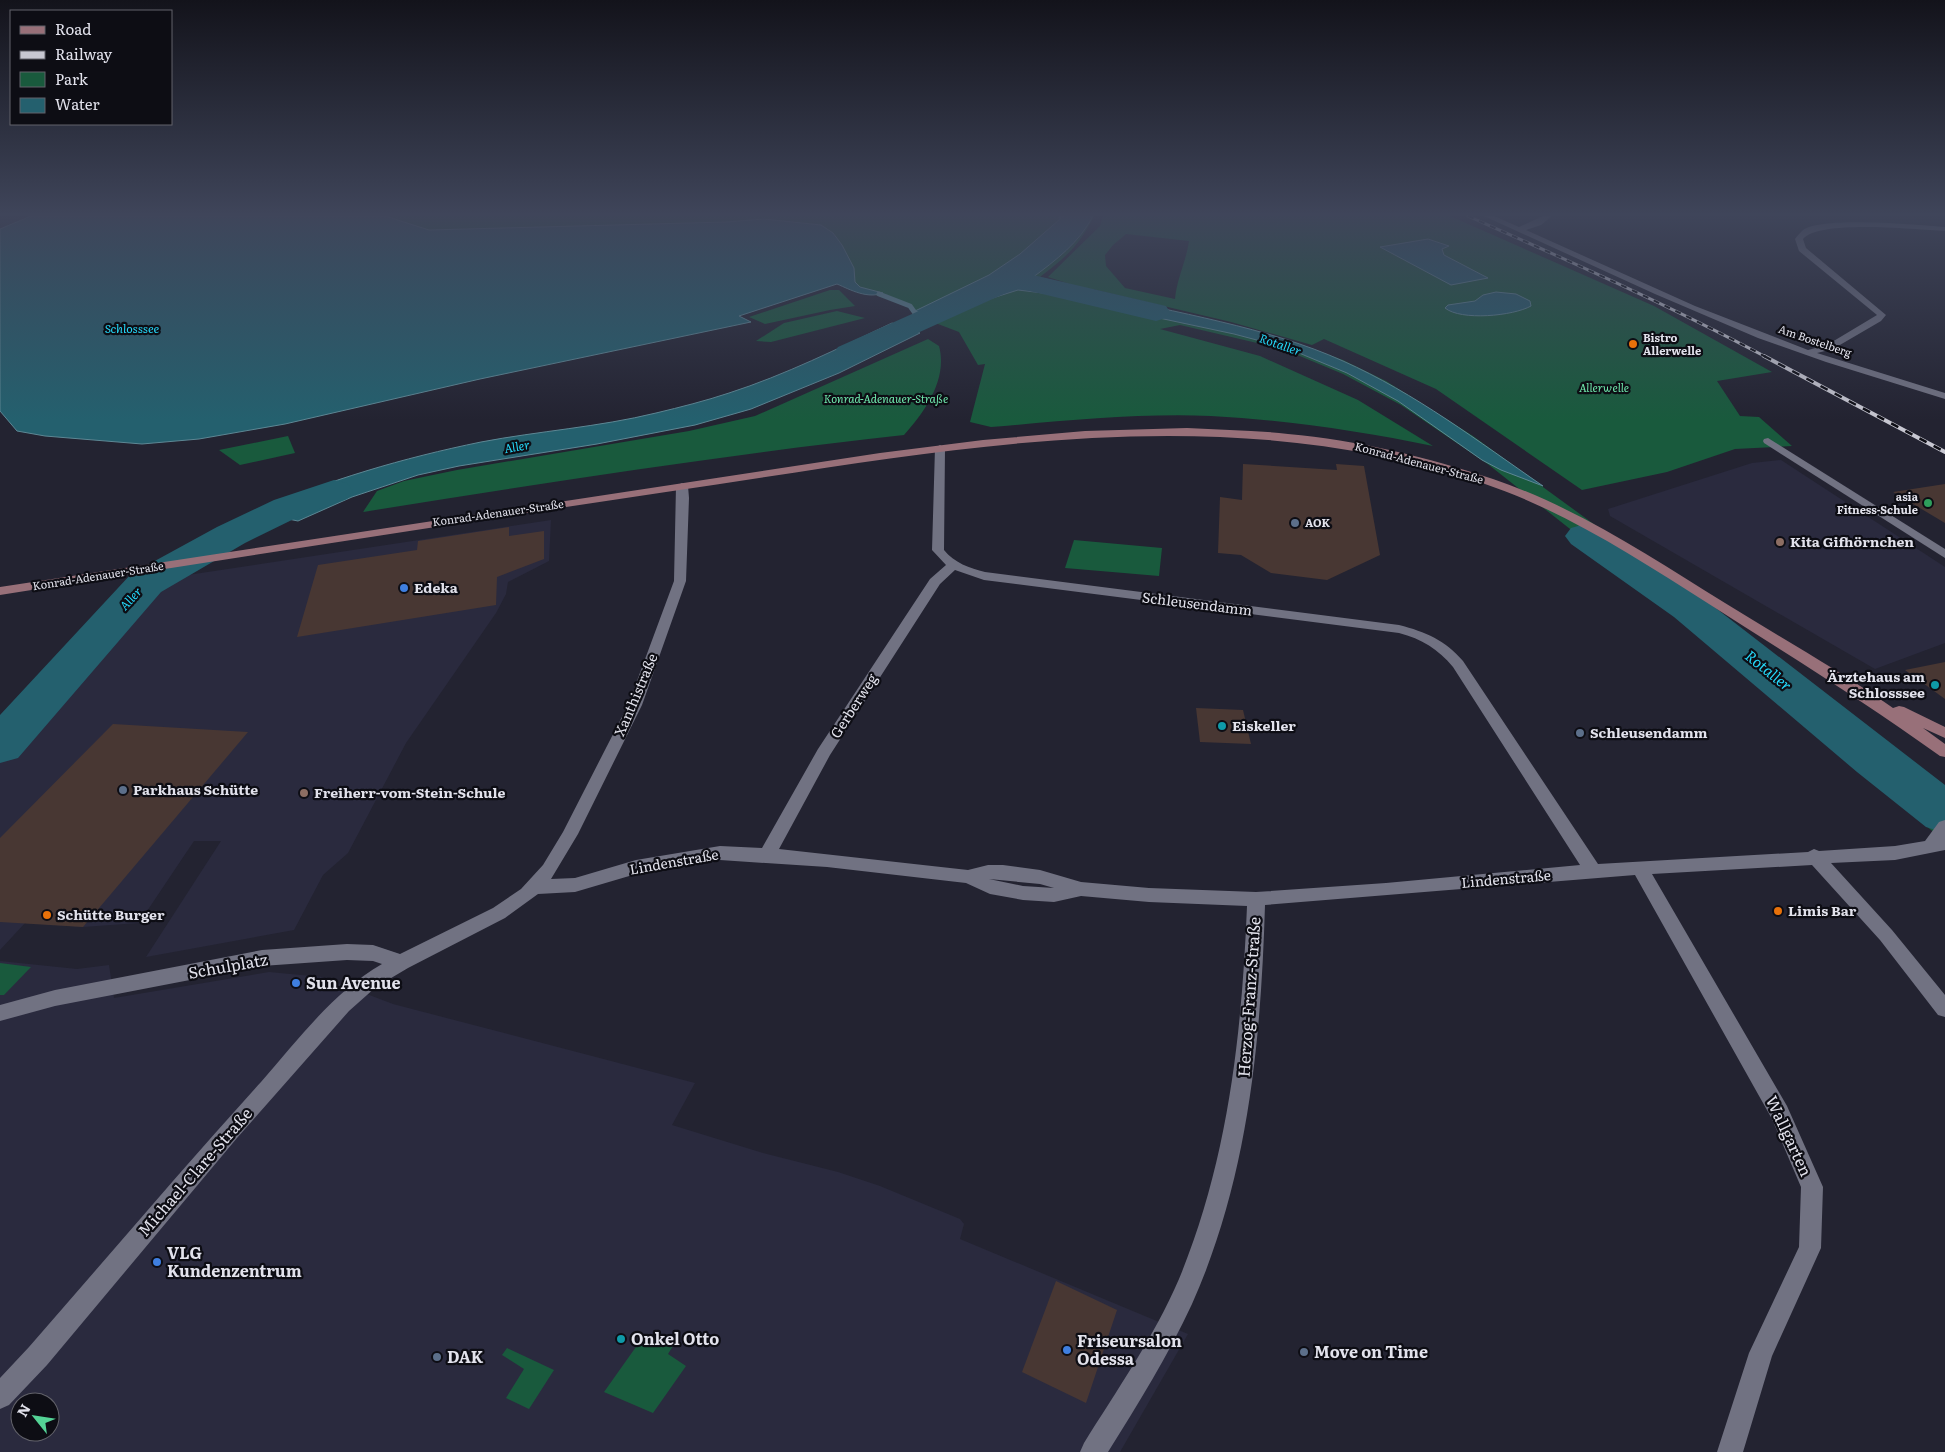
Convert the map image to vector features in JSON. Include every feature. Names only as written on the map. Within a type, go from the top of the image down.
[{"type":"street","name":"Am Bostelberg","points":[[1639,284],[1808,353],[1945,396]]},
{"type":"street","points":[[1808,353],[1830,347],[1878,320],[1882,315],[1845,284]]},
{"type":"street","name":"Konrad-Adenauer-Straße","points":[[0,591],[940,448],[1053,436],[1092,434],[1183,431],[1250,433],[1309,438],[1351,445],[1430,463],[1484,479],[1566,514],[1619,542],[1864,694],[1945,752]]},
{"type":"street","points":[[1768,441],[1945,554]]},
{"type":"street","points":[[940,448],[938,550],[953,565]]},
{"type":"street","name":"Xanthistraße","points":[[535,887],[549,870],[570,834],[635,705],[680,581],[682,486]]},
{"type":"street","name":"Gerberweg","points":[[767,855],[823,753],[935,582],[953,565]]},
{"type":"street","name":"Schleusendamm","points":[[953,565],[984,576],[1399,630],[1433,640],[1446,648],[1458,664],[1593,871]]},
{"type":"street","name":"Konrad-Adenauer-Straße","points":[[1864,694],[1945,733]]},
{"type":"street","name":"Lindenstraße","points":[[535,887],[575,885],[636,867],[720,853],[767,855],[968,877],[990,887],[1023,893],[1054,895],[1081,889],[1149,895],[1256,899],[1386,890],[1593,871],[1814,856],[1895,853],[1938,845],[1945,826]]},
{"type":"street","points":[[1814,856],[1886,935],[1945,1009]]},
{"type":"street","name":"Wallgarten","points":[[1640,868],[1780,1113],[1812,1186],[1810,1248],[1761,1352],[1730,1452]]},
{"type":"street","points":[[401,962],[499,913],[535,887]]},
{"type":"street","name":"Herzog-Franz-Straße","points":[[1093,1452],[1158,1347],[1180,1305],[1216,1205],[1229,1154],[1247,1057],[1254,967],[1256,899]]},
{"type":"street","name":"Schulplatz","points":[[0,1013],[55,998],[262,958],[347,952],[373,953],[401,962]]},
{"type":"street","name":"Michael-Clare-Straße","points":[[0,1396],[38,1356],[230,1130],[342,1005],[369,982],[401,962]]},
{"type":"shaded area","name":"Kita Gifhörnchen","points":[[1781,460],[1945,567],[1945,643],[1875,669],[1610,516],[1608,509],[1752,463]]},
{"type":"shaded area","points":[[551,520],[549,561],[508,582],[506,594],[496,613],[406,743],[348,853],[323,875],[294,930],[146,957],[221,841],[194,841],[139,923],[83,927],[25,923],[0,950],[0,762],[161,579]]},
{"type":"shaded area","points":[[0,961],[77,969],[109,965],[114,998],[269,972],[322,977],[393,1004],[695,1083],[672,1125],[763,1153],[838,1172],[880,1186],[960,1219],[964,1224],[960,1239],[1188,1334],[1120,1452],[0,1452]]},
{"type":"green space","name":"Allerwelle","points":[[857,284],[1121,284],[1125,288],[1175,299],[1178,284],[1604,284],[1654,306],[1772,372],[1717,381],[1740,416],[1759,417],[1792,446],[1735,449],[1667,472],[1582,490],[1436,389],[1324,339],[1312,345],[1231,322],[1092,289],[1088,293],[1250,329],[1297,343],[1343,360],[1386,381],[1473,436],[1776,657],[1945,794],[1945,841],[1887,795],[1622,570],[1489,465],[1401,405],[1343,374],[1283,349],[1180,325],[1160,329],[1260,356],[1358,400],[1433,446],[1323,427],[1211,416],[1129,417],[991,427],[970,422],[985,364],[978,365],[959,332],[917,316],[911,305],[875,295],[882,293],[860,287]]},
{"type":"green space","points":[[830,290],[839,290],[855,306],[765,324],[749,317]]},
{"type":"green space","points":[[837,311],[865,318],[771,342],[756,341],[784,323]]},
{"type":"green space","name":"Konrad-Adenauer-Straße","points":[[928,339],[939,346],[941,358],[937,383],[927,405],[904,435],[565,480],[363,512],[377,491],[404,481],[457,470],[689,431],[755,416]]},
{"type":"green space","points":[[288,436],[295,453],[240,465],[219,450]]},
{"type":"green space","points":[[1074,540],[1162,548],[1159,576],[1065,568]]},
{"type":"green space","points":[[0,963],[31,967],[4,995],[0,995]]},
{"type":"green space","points":[[660,1335],[676,1341],[668,1354],[686,1366],[653,1413],[604,1392],[643,1337]]},
{"type":"green space","points":[[507,1348],[554,1370],[529,1409],[506,1398],[524,1369],[502,1355]]},
{"type":"water","name":"Schlosssee","points":[[0,284],[857,284],[860,287],[883,293],[877,295],[865,294],[837,284],[739,316],[751,322],[480,379],[285,424],[199,439],[142,444],[45,436],[17,431],[0,411]]},
{"type":"water","points":[[971,284],[1052,284],[1043,293],[1018,290],[983,301],[942,320],[915,311]]},
{"type":"water","points":[[1496,292],[1516,294],[1530,301],[1531,306],[1512,312],[1487,316],[1463,315],[1445,308],[1448,305],[1475,301],[1483,295]]},
{"type":"water","points":[[1094,293],[1253,330],[1314,349],[1343,361],[1421,403],[1543,486],[1501,470],[1482,460],[1398,401],[1347,373],[1287,348],[1234,334],[1084,302]]},
{"type":"water","points":[[892,323],[898,325],[902,323],[920,329],[916,331],[920,333],[839,373],[751,409],[695,425],[597,444],[459,466],[418,475],[352,497],[298,521],[254,512],[338,480],[423,455],[481,442],[634,418],[711,399],[791,370]]},
{"type":"building","name":"AOK","points":[[1243,464],[1337,470],[1336,464],[1364,466],[1380,555],[1327,580],[1271,573],[1241,555],[1218,553],[1220,497],[1242,500]]},
{"type":"building","name":"asia Fitness-Schule","points":[[1945,484],[1945,523],[1893,492]]},
{"type":"building","name":"Edeka","points":[[509,527],[509,536],[544,531],[544,559],[497,577],[496,605],[297,637],[318,565],[417,550],[418,541]]},
{"type":"building","name":"Ärztehaus am Schlosssee","points":[[1945,662],[1945,699],[1905,670]]},
{"type":"building","name":"Eiskeller","points":[[1196,708],[1243,710],[1251,744],[1200,742]]},
{"type":"building","name":"Parkhaus Schütte","points":[[113,724],[248,732],[83,927],[0,922],[0,838]]},
{"type":"building","name":"Friseursalon Odessa","points":[[1056,1281],[1117,1310],[1086,1403],[1022,1372]]},
{"type":"waterway","name":"Aller","points":[[849,353],[1003,284]]},
{"type":"waterway","name":"Rotaller","points":[[1034,284],[1156,312]]},
{"type":"waterway","points":[[879,294],[910,306],[915,313],[926,318]]},
{"type":"waterway","name":"Aller","points":[[0,746],[146,583],[231,535],[287,508],[334,491]]},
{"type":"waterway","name":"Rotaller","points":[[1585,536],[1689,608],[1875,759],[1945,813]]},
{"type":"railway","points":[[1618,284],[1766,357]]},
{"type":"railway","points":[[1764,356],[1945,452]]},
{"type":"place","name":"Bistro Allerwelle","points":[[1633,344]]},
{"type":"place","name":"asia Fitness-Schule","points":[[1928,503]]},
{"type":"place","name":"AOK","points":[[1295,523]]},
{"type":"place","name":"Kita Gifhörnchen","points":[[1780,542]]},
{"type":"place","name":"Edeka","points":[[404,588]]},
{"type":"place","name":"Ärztehaus am Schlosssee","points":[[1935,685]]},
{"type":"place","name":"Eiskeller","points":[[1222,726]]},
{"type":"place","name":"Schleusendamm","points":[[1580,733]]},
{"type":"place","name":"Parkhaus Schütte","points":[[123,790]]},
{"type":"place","name":"Freiherr-vom-Stein-Schule","points":[[304,793]]},
{"type":"place","name":"Limis Bar","points":[[1778,911]]},
{"type":"place","name":"Schütte Burger","points":[[47,915]]},
{"type":"place","name":"Sun Avenue","points":[[296,983]]},
{"type":"place","name":"VLG Kundenzentrum","points":[[157,1262]]},
{"type":"place","name":"Onkel Otto","points":[[621,1339]]},
{"type":"place","name":"Friseursalon Odessa","points":[[1067,1350]]},
{"type":"place","name":"Move on Time","points":[[1304,1352]]},
{"type":"place","name":"DAK","points":[[437,1357]]}]
